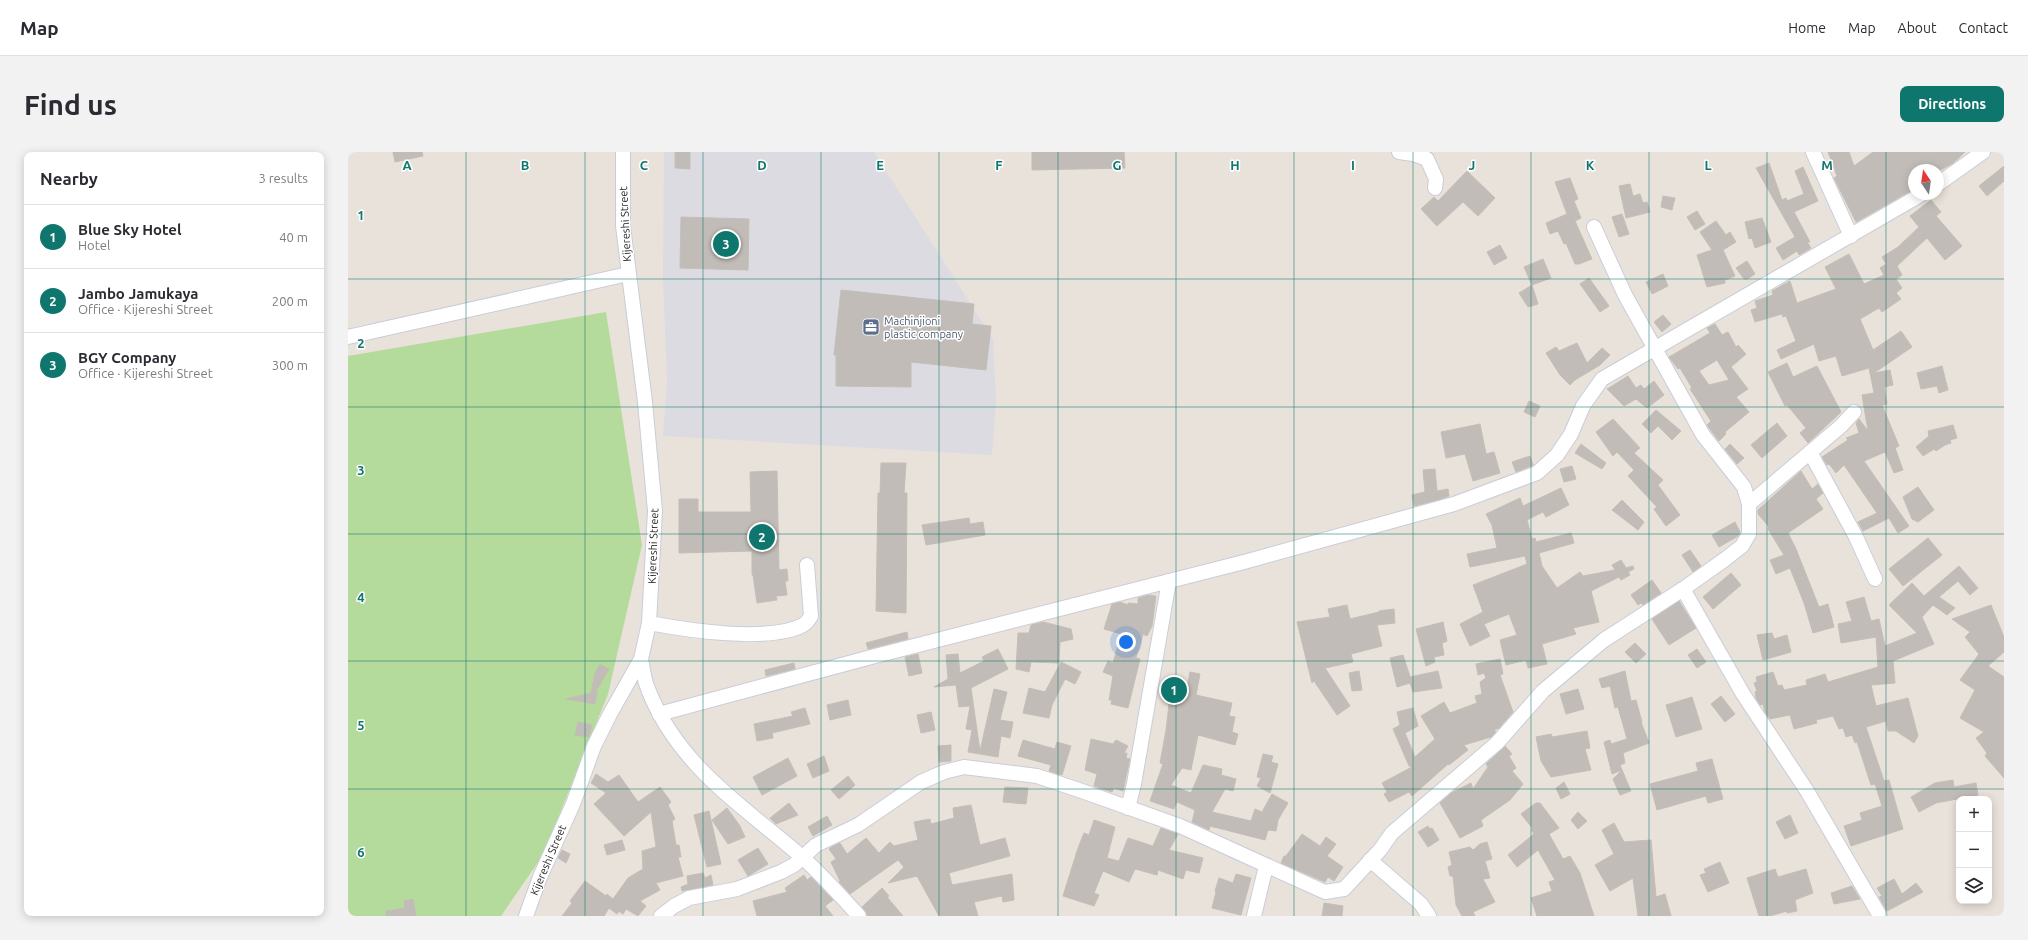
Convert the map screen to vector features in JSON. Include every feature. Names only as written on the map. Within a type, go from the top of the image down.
[{"type":"street","name":"Kijereshi Street","points":[[526,916],[540,877],[573,804],[594,746],[641,659],[649,623],[655,511],[645,402],[623,226],[623,152]]},
{"type":"street","points":[[1399,152],[1413,154],[1427,159],[1436,179],[1435,188]]},
{"type":"street","points":[[1813,152],[1851,236]]},
{"type":"street","points":[[1944,180],[1982,152]]},
{"type":"street","points":[[660,714],[875,656],[1169,581],[1454,504],[1538,473],[1557,455],[1571,434],[1583,406],[1602,379],[1912,200]]},
{"type":"street","points":[[661,916],[674,906],[689,898],[737,889],[782,872],[802,858],[816,845],[858,825],[921,782],[944,772],[964,767],[1037,776],[1180,826],[1324,892],[1344,890],[1392,833],[1497,743],[1544,691],[1604,640],[1683,589],[1742,546],[1748,534],[1749,504],[1744,486],[1703,435],[1654,350],[1625,295],[1594,228]]},
{"type":"street","points":[[348,337],[628,274]]},
{"type":"street","points":[[1749,504],[1840,426],[1854,412]]},
{"type":"street","points":[[1810,452],[1856,537],[1875,579]]},
{"type":"street","points":[[649,623],[708,632],[737,634],[790,630],[805,625],[811,616],[807,565]]},
{"type":"street","points":[[1128,808],[1134,784],[1169,581]]},
{"type":"street","points":[[1683,589],[1743,694],[1807,791],[1880,916]]},
{"type":"street","points":[[641,659],[647,688],[660,714],[692,761],[760,825],[802,858],[860,916]]},
{"type":"street","points":[[1370,860],[1421,904],[1429,916]]},
{"type":"street","points":[[1254,916],[1266,866]]},
{"type":"shaded area","points":[[664,152],[874,152],[993,339],[996,401],[992,455],[663,436],[667,382],[663,278]]},
{"type":"green space","points":[[606,312],[642,545],[608,694],[543,855],[501,916],[348,916],[348,356]]},
{"type":"building","points":[[393,152],[422,152],[423,156],[395,162]]},
{"type":"building","points":[[675,152],[690,152],[690,169],[675,168]]},
{"type":"building","points":[[1032,152],[1124,152],[1125,168],[1032,170]]},
{"type":"building","points":[[1828,152],[1849,152],[1854,166],[1873,152],[1965,152],[1952,164],[1944,168],[1944,164],[1908,164],[1908,192],[1856,222],[1834,178],[1837,176]]},
{"type":"building","points":[[1769,163],[1782,200],[1786,198],[1787,201],[1804,194],[1795,171],[1803,167],[1818,201],[1794,212],[1810,242],[1807,242],[1811,248],[1799,255],[1797,251],[1783,260],[1776,248],[1795,237],[1756,168]]},
{"type":"building","points":[[2004,166],[2004,181],[1987,196],[1979,186]]},
{"type":"building","points":[[1467,171],[1495,198],[1478,216],[1463,202],[1437,226],[1421,209],[1434,197],[1438,201]]},
{"type":"building","points":[[1570,178],[1578,199],[1574,201],[1581,218],[1575,221],[1592,259],[1579,264],[1575,264],[1566,243],[1564,244],[1558,231],[1550,234],[1546,223],[1567,214],[1555,182]]},
{"type":"building","points":[[1630,184],[1633,196],[1640,194],[1643,203],[1647,202],[1650,212],[1626,218],[1619,186]]},
{"type":"building","points":[[1663,196],[1675,198],[1672,210],[1661,207]]},
{"type":"building","points":[[1931,200],[1941,212],[1936,216],[1962,246],[1945,260],[1927,238],[1897,266],[1902,275],[1896,279],[1902,288],[1896,293],[1901,299],[1882,312],[1879,308],[1860,319],[1873,350],[1901,331],[1912,347],[1874,373],[1890,370],[1893,385],[1884,387],[1887,404],[1882,405],[1899,446],[1895,448],[1903,470],[1894,473],[1885,452],[1864,461],[1909,526],[1898,533],[1889,518],[1863,531],[1858,522],[1877,513],[1844,465],[1836,473],[1829,464],[1827,465],[1822,457],[1848,440],[1846,438],[1859,433],[1856,423],[1859,419],[1868,431],[1862,395],[1874,393],[1869,368],[1842,376],[1836,356],[1819,361],[1814,344],[1781,359],[1777,350],[1796,341],[1786,316],[1783,317],[1782,314],[1755,322],[1751,310],[1757,308],[1755,301],[1773,295],[1772,291],[1790,281],[1797,303],[1836,289],[1825,267],[1849,254],[1864,284],[1884,275],[1880,268],[1886,264],[1882,257],[1898,247],[1919,227],[1910,216]]},
{"type":"building","points":[[1697,211],[1705,224],[1695,230],[1687,217]]},
{"type":"building","points":[[1622,214],[1629,234],[1619,237],[1612,217]]},
{"type":"building","points":[[681,217],[749,219],[748,270],[680,268]]},
{"type":"building","points":[[1762,218],[1771,242],[1755,248],[1752,238],[1749,239],[1745,222]]},
{"type":"building","points":[[1716,221],[1726,235],[1730,232],[1736,242],[1723,250],[1735,276],[1725,280],[1725,283],[1707,287],[1697,255],[1712,250],[1700,232]]},
{"type":"building","points":[[1500,245],[1507,258],[1494,265],[1487,252]]},
{"type":"building","points":[[1543,259],[1551,278],[1532,285],[1524,267]]},
{"type":"building","points":[[1747,261],[1755,274],[1747,279],[1744,279],[1736,268]]},
{"type":"building","points":[[1663,274],[1668,286],[1652,294],[1646,282]]},
{"type":"building","points":[[1589,278],[1609,306],[1600,312],[1580,284]]},
{"type":"building","points":[[1532,285],[1538,304],[1528,307],[1519,293]]},
{"type":"building","points":[[841,290],[974,304],[972,324],[991,326],[986,370],[911,362],[911,387],[836,386],[836,355],[834,355]]},
{"type":"building","points":[[1663,315],[1671,324],[1662,332],[1654,322]]},
{"type":"building","points":[[1715,324],[1722,335],[1728,332],[1736,347],[1738,345],[1746,354],[1731,367],[1748,389],[1736,397],[1749,412],[1725,432],[1726,434],[1719,441],[1707,425],[1711,421],[1690,389],[1692,388],[1680,368],[1678,369],[1669,357],[1710,333],[1707,328]],"holes":[[[1717,360],[1729,380],[1709,385],[1699,371]]]},
{"type":"building","points":[[1577,343],[1587,363],[1602,348],[1610,355],[1600,365],[1575,380],[1570,385],[1560,375],[1546,353],[1556,347],[1559,351]]},
{"type":"building","points":[[1787,363],[1793,377],[1817,366],[1841,412],[1808,443],[1800,433],[1806,428],[1787,405],[1785,406],[1768,372]]},
{"type":"building","points":[[1942,366],[1948,390],[1939,393],[1937,386],[1921,389],[1917,373]]},
{"type":"building","points":[[1628,376],[1636,388],[1641,385],[1644,389],[1654,381],[1664,395],[1647,408],[1636,399],[1624,406],[1607,389]]},
{"type":"building","points":[[1529,401],[1540,406],[1535,417],[1524,412]]},
{"type":"building","points":[[1656,410],[1681,431],[1672,440],[1658,426],[1651,433],[1642,424]]},
{"type":"building","points":[[1613,419],[1640,448],[1634,453],[1663,480],[1658,485],[1680,515],[1666,526],[1654,509],[1657,507],[1628,476],[1634,470],[1617,452],[1613,456],[1596,432]]},
{"type":"building","points":[[1777,423],[1787,436],[1762,458],[1751,445]]},
{"type":"building","points":[[1480,424],[1486,454],[1494,452],[1500,473],[1473,481],[1465,454],[1446,458],[1441,432]]},
{"type":"building","points":[[1953,425],[1957,438],[1950,440],[1951,443],[1936,451],[1934,449],[1923,456],[1916,447],[1929,436],[1928,431]]},
{"type":"building","points":[[1581,444],[1606,463],[1602,469],[1575,453]]},
{"type":"building","points":[[1730,444],[1744,458],[1737,464],[1725,449]]},
{"type":"building","points":[[1530,456],[1533,465],[1516,472],[1512,462]]},
{"type":"building","points":[[881,463],[906,463],[904,493],[907,493],[906,613],[876,611],[878,493],[880,493]]},
{"type":"building","points":[[1572,466],[1576,479],[1564,482],[1560,469]]},
{"type":"building","points":[[1435,469],[1437,491],[1448,489],[1449,496],[1414,506],[1412,495],[1425,492],[1423,470]]},
{"type":"building","points":[[777,471],[779,570],[787,569],[788,581],[785,581],[787,595],[776,596],[777,600],[757,603],[752,575],[752,551],[679,553],[679,499],[698,499],[698,512],[751,512],[750,472]]},
{"type":"building","points":[[1801,471],[1812,489],[1818,484],[1823,493],[1816,499],[1823,509],[1788,533],[1819,607],[1828,604],[1834,627],[1813,633],[1804,603],[1790,568],[1776,574],[1770,560],[1784,555],[1768,529],[1769,527],[1758,514],[1758,510]]},
{"type":"building","points":[[1918,487],[1934,510],[1918,522],[1912,519],[1903,497]]},
{"type":"building","points":[[1561,488],[1569,505],[1546,517],[1543,512],[1527,520],[1532,539],[1535,538],[1536,542],[1571,533],[1574,543],[1539,553],[1542,566],[1557,588],[1580,572],[1583,576],[1615,570],[1612,565],[1621,560],[1626,568],[1633,566],[1634,569],[1628,572],[1630,575],[1621,580],[1619,577],[1591,591],[1599,622],[1573,628],[1576,634],[1542,644],[1547,664],[1528,668],[1526,660],[1506,665],[1500,640],[1517,635],[1509,614],[1484,624],[1490,636],[1470,646],[1460,624],[1483,612],[1473,585],[1527,564],[1525,556],[1470,567],[1467,554],[1497,548],[1492,525],[1486,514],[1520,498],[1523,506]]},
{"type":"building","points":[[1622,500],[1644,522],[1638,530],[1612,510]]},
{"type":"building","points":[[969,518],[970,524],[983,522],[985,535],[926,545],[922,525]]},
{"type":"building","points":[[1735,522],[1740,532],[1738,536],[1719,547],[1712,535]]},
{"type":"building","points":[[1928,538],[1942,555],[1903,586],[1889,569]]},
{"type":"building","points":[[1690,550],[1701,566],[1693,572],[1682,555]]},
{"type":"building","points":[[1959,566],[1978,588],[1970,595],[1958,581],[1939,597],[1955,608],[1947,615],[1933,605],[1922,617],[1934,644],[1893,661],[1895,683],[1871,685],[1876,706],[1908,698],[1918,736],[1914,743],[1896,731],[1888,731],[1886,721],[1866,727],[1884,781],[1889,780],[1903,829],[1851,846],[1844,826],[1862,820],[1860,813],[1882,806],[1875,784],[1871,785],[1857,742],[1855,743],[1852,735],[1846,737],[1843,728],[1839,729],[1833,716],[1816,720],[1817,723],[1794,729],[1790,715],[1770,719],[1765,712],[1763,704],[1760,705],[1756,698],[1755,692],[1757,691],[1754,683],[1757,682],[1756,677],[1773,672],[1778,686],[1782,685],[1784,690],[1807,685],[1806,680],[1825,674],[1828,682],[1878,667],[1876,637],[1841,643],[1838,624],[1852,621],[1846,602],[1864,597],[1871,621],[1879,619],[1885,646],[1917,633],[1889,605],[1912,583],[1924,596]]},
{"type":"building","points":[[1731,573],[1741,585],[1713,609],[1703,597]]},
{"type":"building","points":[[1652,580],[1661,593],[1643,605],[1641,603],[1638,605],[1631,595]]},
{"type":"building","points":[[1148,595],[1156,596],[1152,626],[1147,636],[1143,634],[1136,658],[1140,659],[1128,708],[1111,704],[1112,700],[1109,700],[1113,676],[1103,672],[1108,661],[1113,663],[1121,634],[1104,629],[1112,604],[1120,602],[1128,605],[1128,603],[1138,604],[1138,598]]},
{"type":"building","points":[[1679,601],[1696,628],[1669,645],[1652,619]]},
{"type":"building","points":[[1347,605],[1350,619],[1379,611],[1394,609],[1395,623],[1377,625],[1382,646],[1351,654],[1353,662],[1325,668],[1350,706],[1337,715],[1314,681],[1312,683],[1297,622],[1330,617],[1328,609]]},
{"type":"building","points":[[1991,605],[2004,637],[2004,652],[1988,666],[2004,677],[2004,778],[1985,756],[1987,753],[1976,738],[1984,732],[1960,718],[1975,690],[1960,680],[1979,654],[1965,637],[1970,632],[1952,619]]},
{"type":"building","points":[[1043,622],[1071,629],[1073,639],[1060,642],[1059,663],[1031,662],[1029,672],[1016,669],[1018,633],[1029,633],[1031,625]]},
{"type":"building","points":[[1443,622],[1447,641],[1442,643],[1444,655],[1434,657],[1435,662],[1426,666],[1416,629]]},
{"type":"building","points":[[907,632],[908,639],[868,649],[866,643]]},
{"type":"building","points":[[1772,633],[1774,639],[1787,635],[1791,652],[1763,660],[1757,635]]},
{"type":"building","points":[[1635,643],[1646,654],[1636,663],[1625,652]]},
{"type":"building","points":[[998,649],[1008,669],[971,688],[980,751],[994,689],[1007,692],[1000,720],[1013,722],[1010,738],[1001,736],[998,757],[968,752],[972,730],[966,729],[970,706],[959,707],[956,685],[934,687],[948,679],[946,655],[958,654],[960,673],[984,661],[982,657]]},
{"type":"building","points":[[1697,649],[1706,662],[1697,668],[1688,655]]},
{"type":"building","points":[[918,654],[922,673],[909,676],[905,657]]},
{"type":"building","points":[[1403,655],[1410,677],[1438,671],[1442,688],[1413,692],[1410,683],[1397,687],[1390,658]]},
{"type":"building","points":[[1500,659],[1503,674],[1500,675],[1513,712],[1499,728],[1494,730],[1496,732],[1491,737],[1464,745],[1468,750],[1449,765],[1448,764],[1412,796],[1409,792],[1389,802],[1384,794],[1387,792],[1382,783],[1412,767],[1409,766],[1393,729],[1400,725],[1397,712],[1413,708],[1418,726],[1405,733],[1415,757],[1435,739],[1421,716],[1444,702],[1450,713],[1477,703],[1475,696],[1482,694],[1480,682],[1486,678],[1484,673],[1478,675],[1476,664]]},
{"type":"building","points":[[1061,662],[1081,672],[1075,684],[1065,679],[1052,705],[1049,718],[1023,713],[1029,688],[1045,692]]},
{"type":"building","points":[[794,663],[795,669],[766,676],[765,670]]},
{"type":"building","points":[[600,664],[609,669],[595,693],[597,692],[595,704],[566,699],[591,693],[595,673]]},
{"type":"building","points":[[1359,671],[1362,690],[1352,691],[1349,673]]},
{"type":"building","points":[[1625,671],[1631,701],[1636,700],[1641,722],[1649,743],[1623,753],[1625,763],[1620,765],[1622,770],[1612,774],[1604,742],[1610,740],[1611,744],[1627,739],[1618,707],[1615,708],[1610,686],[1602,688],[1599,679]]},
{"type":"building","points":[[1190,672],[1200,674],[1196,695],[1232,703],[1229,716],[1235,717],[1232,732],[1238,734],[1235,745],[1198,735],[1191,770],[1182,768],[1171,785],[1191,793],[1203,765],[1222,769],[1221,775],[1236,779],[1233,791],[1225,789],[1212,812],[1251,821],[1255,809],[1262,812],[1272,794],[1288,803],[1278,820],[1276,831],[1268,830],[1265,840],[1210,826],[1209,830],[1192,822],[1195,810],[1177,802],[1174,809],[1150,801],[1163,764],[1160,763],[1170,695],[1185,698]]},
{"type":"building","points":[[1578,689],[1584,709],[1566,714],[1560,694]]},
{"type":"building","points":[[1721,696],[1735,714],[1725,722],[1711,704]]},
{"type":"building","points":[[1692,697],[1702,729],[1676,737],[1666,705]]},
{"type":"building","points":[[848,700],[851,715],[830,720],[827,705]]},
{"type":"building","points":[[805,708],[810,724],[772,733],[773,738],[757,741],[754,724],[793,716],[791,712]]},
{"type":"building","points":[[931,712],[935,730],[921,733],[917,715]]},
{"type":"building","points":[[578,722],[592,725],[589,737],[575,735]]},
{"type":"building","points":[[1587,731],[1590,748],[1585,749],[1591,770],[1551,777],[1541,761],[1536,737],[1551,734],[1552,737]]},
{"type":"building","points":[[1091,739],[1113,744],[1116,740],[1128,746],[1124,753],[1127,753],[1126,758],[1130,759],[1123,791],[1114,788],[1112,792],[1094,786],[1097,774],[1085,770]]},
{"type":"building","points":[[1023,740],[1055,749],[1057,742],[1071,746],[1062,775],[1049,771],[1051,765],[1018,756]]},
{"type":"building","points":[[951,745],[951,761],[939,762],[938,746]]},
{"type":"building","points":[[1505,746],[1512,754],[1509,756],[1516,768],[1512,771],[1523,784],[1510,800],[1481,820],[1483,826],[1460,838],[1440,803],[1451,793],[1471,783],[1473,789],[1488,767],[1486,764]]},
{"type":"building","points":[[1263,754],[1273,756],[1271,762],[1278,764],[1270,793],[1257,786],[1261,778],[1257,777]]},
{"type":"building","points":[[824,756],[829,771],[813,778],[807,764]]},
{"type":"building","points":[[788,758],[797,776],[762,795],[753,777]]},
{"type":"building","points":[[1712,759],[1723,799],[1708,803],[1706,796],[1657,810],[1650,784],[1698,771],[1696,763]]},
{"type":"building","points":[[1622,770],[1631,791],[1620,795],[1613,779]]},
{"type":"building","points":[[596,774],[608,782],[619,775],[638,802],[660,787],[671,802],[668,805],[675,819],[672,821],[676,845],[679,845],[681,857],[678,857],[683,876],[656,883],[660,890],[640,901],[646,906],[638,916],[626,909],[623,914],[619,911],[617,914],[609,908],[604,916],[562,916],[572,903],[570,901],[585,881],[606,896],[607,894],[613,899],[628,878],[643,869],[642,851],[656,847],[651,812],[624,836],[594,804],[606,793],[591,783]]},
{"type":"building","points":[[848,776],[855,785],[839,799],[831,790]]},
{"type":"building","points":[[1953,780],[1954,787],[1976,783],[1978,795],[1956,796],[1956,799],[1936,803],[1919,812],[1911,797],[1935,783]]},
{"type":"building","points":[[1564,782],[1570,794],[1561,799],[1556,788]]},
{"type":"building","points":[[1005,787],[1028,788],[1026,804],[1003,802]]},
{"type":"building","points":[[789,803],[798,815],[776,824],[770,818]]},
{"type":"building","points":[[1536,803],[1540,803],[1559,828],[1549,834],[1563,859],[1570,856],[1580,873],[1594,916],[1537,916],[1531,898],[1552,891],[1549,882],[1555,880],[1538,850],[1517,867],[1508,855],[1534,834],[1531,829],[1533,829],[1521,814]]},
{"type":"building","points":[[971,805],[980,845],[1005,838],[1010,856],[949,873],[952,885],[1012,874],[1014,900],[1003,902],[1002,896],[974,902],[978,916],[939,916],[917,876],[888,883],[904,867],[898,860],[850,894],[839,882],[840,881],[831,862],[836,859],[829,849],[833,846],[840,843],[847,854],[866,838],[879,853],[890,842],[894,846],[918,840],[914,822],[930,819],[931,824],[954,818],[953,808]]},
{"type":"building","points":[[727,808],[740,826],[745,837],[728,844],[712,820]]},
{"type":"building","points":[[709,811],[721,864],[707,867],[694,815]]},
{"type":"building","points":[[1578,812],[1587,821],[1578,829],[1571,820]]},
{"type":"building","points":[[1790,815],[1798,833],[1785,839],[1776,822]]},
{"type":"building","points":[[827,816],[832,825],[813,836],[808,827]]},
{"type":"building","points":[[1094,820],[1115,827],[1107,858],[1119,861],[1128,838],[1153,846],[1161,828],[1178,834],[1169,850],[1203,858],[1199,873],[1186,870],[1183,879],[1158,870],[1157,875],[1135,869],[1129,882],[1103,871],[1094,893],[1099,895],[1094,906],[1063,896],[1084,833],[1089,835]]},
{"type":"building","points":[[1614,823],[1624,842],[1651,840],[1656,897],[1665,894],[1671,916],[1638,916],[1633,878],[1610,891],[1595,865],[1614,854],[1602,830]]},
{"type":"building","points":[[1428,826],[1430,829],[1432,828],[1439,840],[1428,847],[1418,832]]},
{"type":"building","points":[[1302,834],[1320,846],[1326,837],[1336,844],[1327,856],[1343,867],[1334,881],[1328,877],[1325,882],[1281,863],[1284,856],[1286,856]]},
{"type":"building","points":[[622,840],[625,850],[607,855],[604,845]]},
{"type":"building","points":[[1487,842],[1492,859],[1485,861],[1490,878],[1483,879],[1495,902],[1473,912],[1475,916],[1462,916],[1456,905],[1453,876],[1450,876],[1448,867],[1452,865],[1449,852],[1470,847],[1473,850],[1480,844]]},
{"type":"building","points":[[758,848],[768,864],[748,876],[738,860]]},
{"type":"building","points":[[562,850],[570,854],[566,863],[558,858]]},
{"type":"building","points":[[1720,862],[1729,883],[1708,892],[1700,875],[1706,873],[1704,869]]},
{"type":"building","points":[[1775,869],[1778,877],[1806,869],[1813,893],[1795,900],[1797,911],[1787,913],[1787,911],[1770,916],[1759,916],[1747,878]]},
{"type":"building","points":[[703,873],[705,878],[711,875],[713,885],[682,891],[681,887],[688,884],[687,876]]},
{"type":"building","points":[[1236,874],[1251,878],[1241,915],[1212,908],[1219,878],[1233,883]]},
{"type":"building","points":[[804,875],[807,880],[811,877],[833,900],[825,906],[833,916],[757,916],[753,901],[787,892],[785,888]]},
{"type":"building","points":[[1894,879],[1902,894],[1916,883],[1923,892],[1887,911],[1879,897],[1882,896],[1877,888]]},
{"type":"building","points":[[1852,886],[1860,899],[1834,904],[1831,893]]},
{"type":"building","points":[[882,888],[889,896],[887,897],[903,916],[867,916],[862,907]]},
{"type":"building","points":[[413,899],[416,916],[386,916],[386,911],[405,908],[404,901]]},
{"type":"building","points":[[1324,903],[1343,906],[1342,916],[1322,916]]},
{"type":"place","name":"BGY Company","points":[[726,244]]},
{"type":"place","name":"Machinjioni plastic company","points":[[871,327]]},
{"type":"place","name":"Jambo Jamukaya","points":[[762,537]]},
{"type":"place","name":"Blue Sky Hotel","points":[[1174,690]]}]
